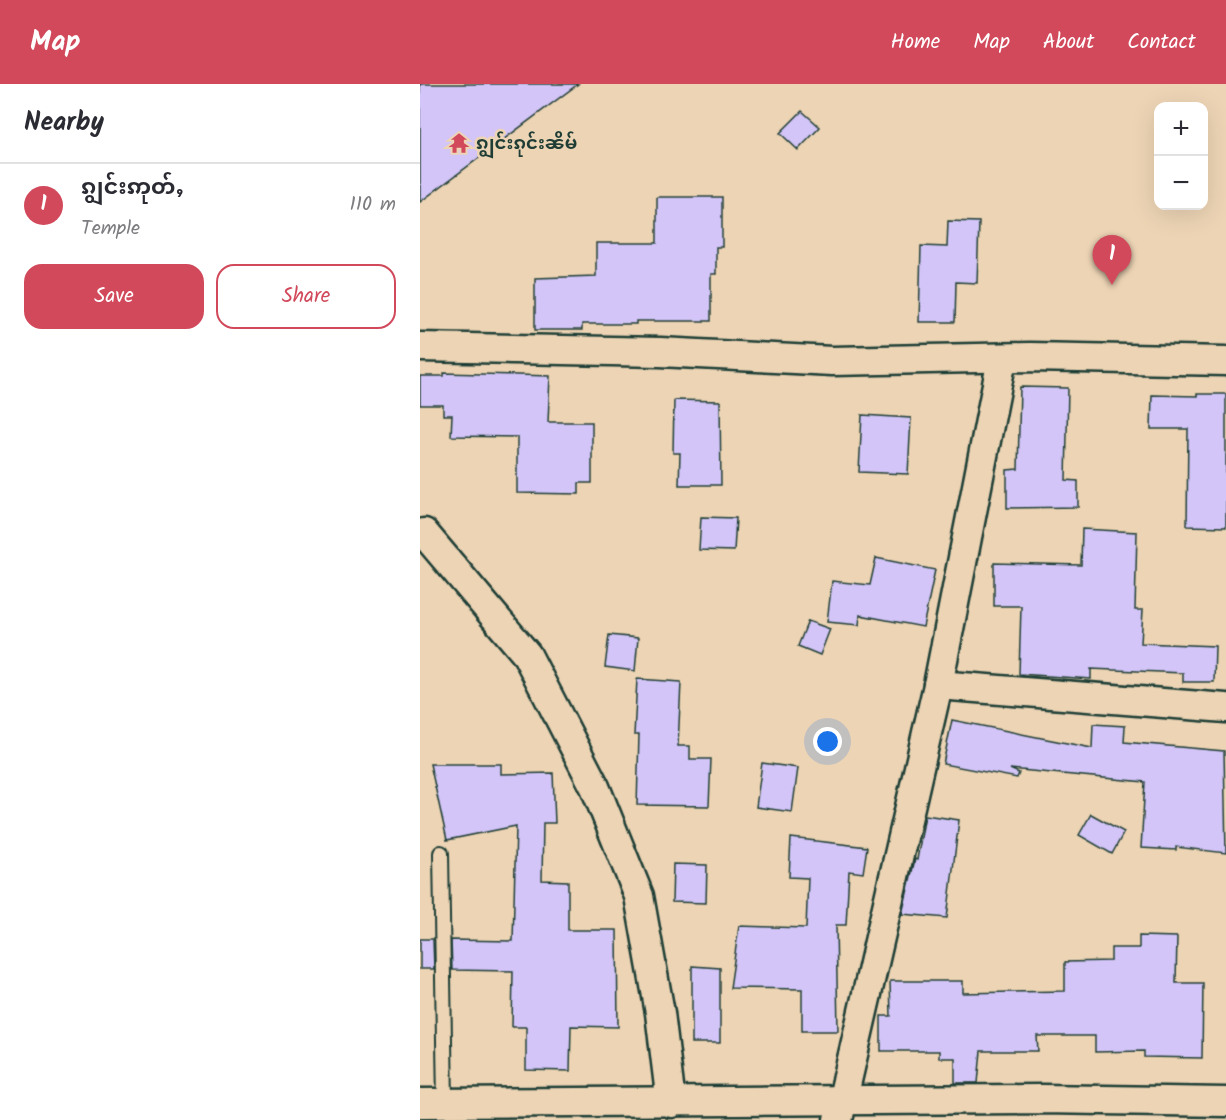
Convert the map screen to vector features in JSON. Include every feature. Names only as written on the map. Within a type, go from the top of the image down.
[{"type":"street","points":[[420,347],[660,352],[832,362],[1030,357],[1226,362]]},
{"type":"street","points":[[839,1111],[938,685],[1002,359]]},
{"type":"street","points":[[424,533],[527,655],[595,787],[639,896],[660,1013],[671,1103]]},
{"type":"street","points":[[938,685],[1226,708]]},
{"type":"street","points":[[432,1103],[671,1103],[839,1111],[1042,1100],[1226,1102]]},
{"type":"lane","points":[[432,1103],[441,853]]},
{"type":"building","name":"ၵျွင်းၵုင်းၼိမ်","points":[[420,84],[578,84],[420,202]]},
{"type":"building","points":[[802,111],[820,127],[798,150],[780,133]]},
{"type":"building","points":[[657,197],[722,197],[722,247],[716,247],[716,274],[711,274],[711,321],[636,321],[636,324],[582,324],[582,330],[535,330],[535,278],[596,276],[596,243],[657,243]]},
{"type":"building","points":[[948,221],[979,222],[977,283],[956,282],[955,322],[919,322],[921,246],[947,247]]},
{"type":"building","points":[[444,373],[550,376],[548,422],[592,422],[592,483],[579,483],[579,494],[517,493],[517,437],[451,436],[452,415],[443,415],[443,405],[420,405],[420,376],[444,376]]},
{"type":"building","points":[[1020,387],[1068,388],[1066,480],[1078,481],[1078,507],[1007,508],[1007,470],[1018,469]]},
{"type":"building","points":[[1197,394],[1226,394],[1226,527],[1187,526],[1188,429],[1151,429],[1152,395],[1197,396]]},
{"type":"building","points":[[674,400],[720,401],[721,485],[679,485],[680,453],[673,453]]},
{"type":"building","points":[[862,415],[911,418],[908,474],[859,472]]},
{"type":"building","points":[[701,517],[736,518],[734,551],[699,550]]},
{"type":"building","points":[[1082,529],[1137,532],[1135,610],[1143,610],[1141,643],[1215,646],[1214,682],[1183,682],[1183,673],[1091,669],[1091,679],[1019,674],[1021,606],[994,606],[994,563],[1081,565]]},
{"type":"building","points":[[876,558],[935,570],[923,627],[860,615],[859,625],[827,622],[832,581],[870,585]]},
{"type":"building","points":[[808,621],[830,629],[820,655],[798,646]]},
{"type":"building","points":[[609,635],[638,638],[635,671],[605,667]]},
{"type":"building","points":[[637,679],[681,682],[678,746],[690,746],[690,759],[711,759],[709,806],[637,805],[639,735],[634,735]]},
{"type":"building","points":[[952,720],[1092,748],[1093,724],[1125,726],[1124,742],[1224,751],[1226,853],[1176,847],[1176,850],[1141,848],[1145,782],[1010,769],[1019,773],[1017,778],[943,764]]},
{"type":"building","points":[[762,763],[798,768],[792,812],[756,807]]},
{"type":"building","points":[[430,764],[501,764],[501,774],[553,773],[555,823],[543,823],[542,880],[568,881],[568,930],[617,930],[618,1027],[571,1026],[570,1071],[526,1070],[526,1027],[512,1027],[513,971],[452,970],[451,940],[513,941],[516,826],[447,840]]},
{"type":"building","points":[[1091,814],[1124,832],[1112,854],[1079,835]]},
{"type":"building","points":[[925,815],[959,820],[947,918],[902,914],[915,859],[917,860]]},
{"type":"building","points":[[791,838],[867,847],[863,873],[849,871],[846,925],[836,925],[838,1031],[802,1031],[802,989],[730,988],[739,926],[806,928],[808,878],[789,877]]},
{"type":"building","points":[[673,864],[707,865],[706,903],[672,902]]},
{"type":"building","points":[[1139,936],[1177,937],[1176,983],[1203,983],[1202,1058],[1144,1057],[1144,1051],[1095,1052],[1095,1036],[1037,1036],[1038,1051],[981,1051],[978,1083],[955,1083],[955,1058],[939,1058],[939,1051],[881,1051],[881,1016],[891,1016],[890,981],[963,981],[963,993],[1065,991],[1065,962],[1111,961],[1111,948],[1139,948]]},
{"type":"building","points":[[420,939],[433,939],[434,969],[420,969]]},
{"type":"building","points":[[692,966],[720,968],[720,1043],[692,1043]]},
{"type":"place","name":"ၵျွင်းၵုင်းၼိမ်","points":[[459,143]]},
{"type":"place","name":"ၵျွင်းဢုတ်ႇ","points":[[1112,285]]}]
